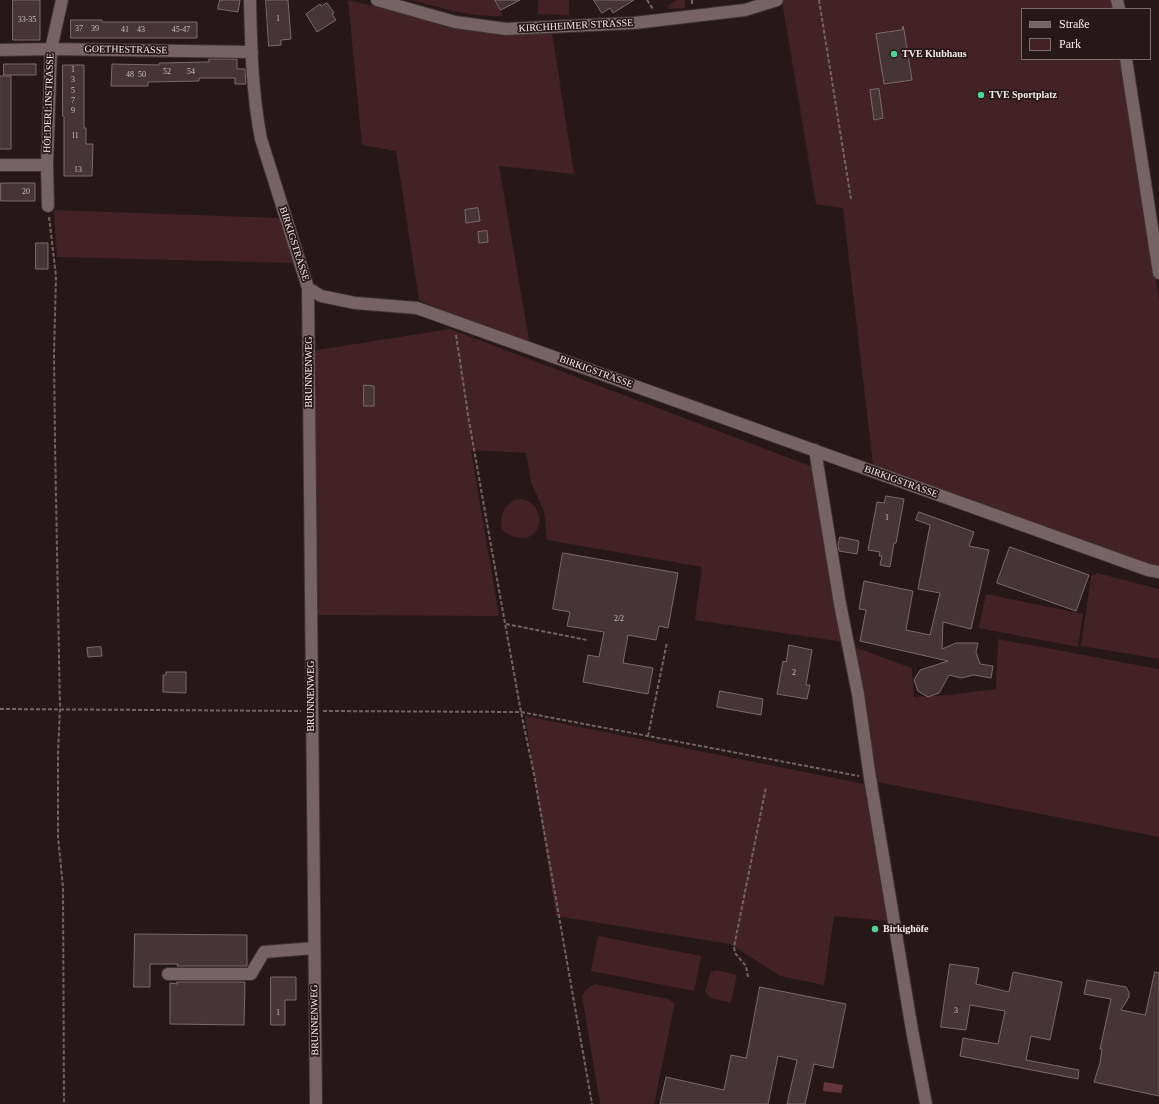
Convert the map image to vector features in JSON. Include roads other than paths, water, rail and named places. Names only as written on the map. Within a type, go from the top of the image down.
[{"type":"street","name":"HÖLDERLINSTRASSE","points":[[48,206],[47,165],[51,48],[62,0]]},
{"type":"street","name":"BIRKIGSTRASSE","points":[[250,0],[256,117],[261,139],[308,288],[321,296],[356,303],[417,308],[1033,530],[1148,570],[1159,572]]},
{"type":"street","name":"KIRCHHEIMER STRASSE","points":[[377,0],[455,22],[506,29],[634,23],[745,10],[776,0]]},
{"type":"street","name":"GOETHESTRASSE","points":[[0,50],[51,48],[252,52]]},
{"type":"street","points":[[1126,60],[1159,273]]},
{"type":"street","points":[[0,165],[47,165]]},
{"type":"street","name":"BRUNNENWEG","points":[[308,288],[316,1104]]},
{"type":"street","points":[[814,450],[840,604],[858,694],[870,778],[912,1030],[926,1104]]},
{"type":"street","points":[[168,974],[252,974],[264,952],[314,948]]},
{"type":"place","name":"TVE Klubhaus","points":[[894,54]]},
{"type":"place","name":"TVE Sportplatz","points":[[981,95]]},
{"type":"place","name":"Birkighöfe","points":[[875,929]]}]
